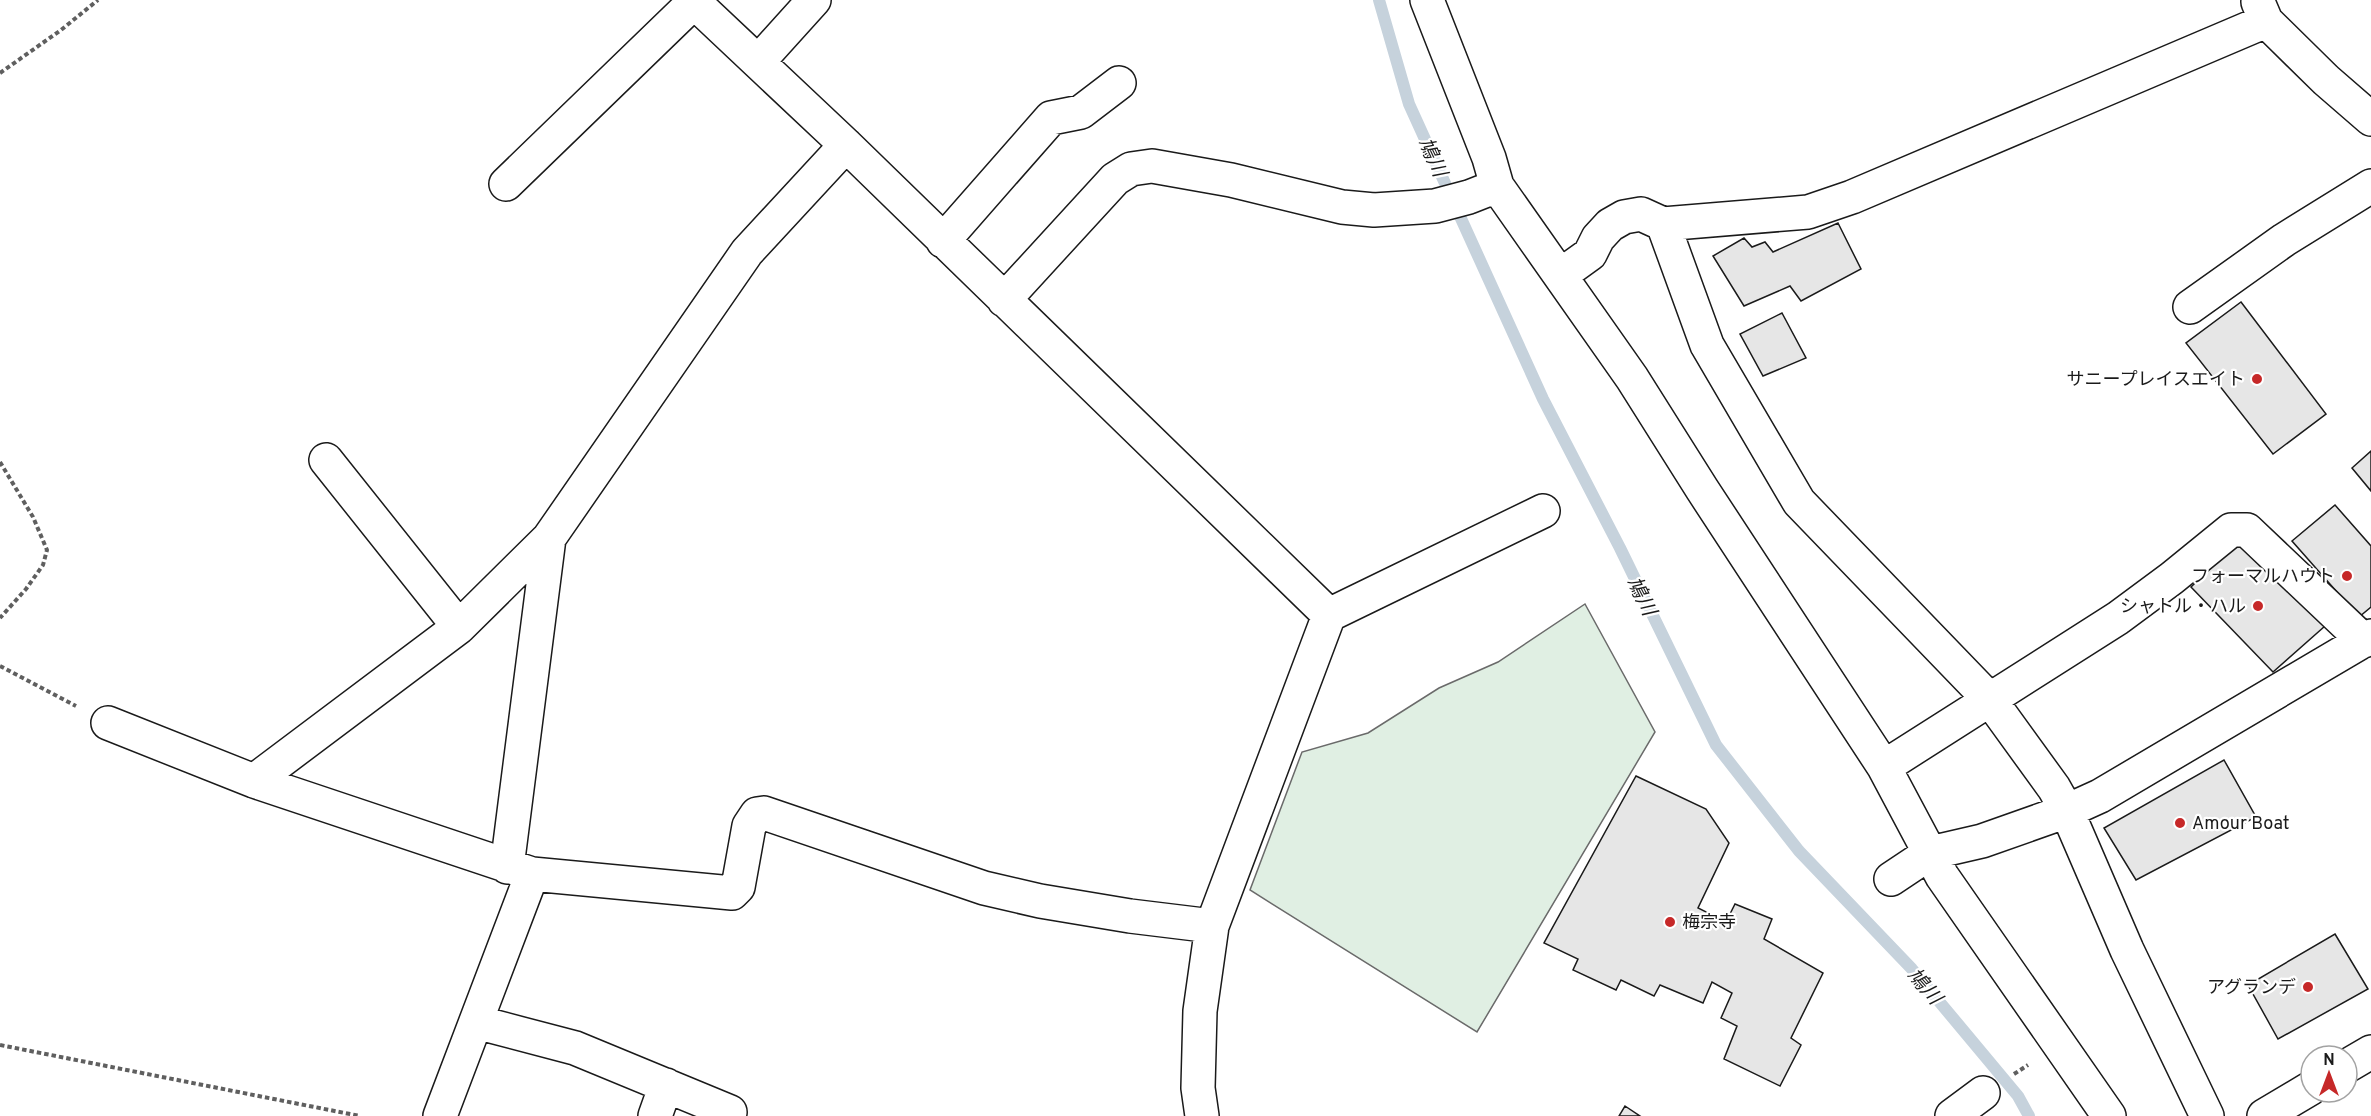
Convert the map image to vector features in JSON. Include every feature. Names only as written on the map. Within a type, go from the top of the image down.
[{"type":"street","points":[[758,62],[814,0]]},
{"type":"street","points":[[1426,0],[1485,148],[1483,191],[1561,275],[1632,378],[1884,767],[1942,876],[2109,1116]]},
{"type":"street","points":[[506,184],[693,1],[846,145],[1329,615]]},
{"type":"street","points":[[1561,275],[1590,254],[1598,238],[1610,225],[1624,217],[1641,214],[1663,224],[1808,212],[1852,197],[2262,11],[2326,80],[2371,119]]},
{"type":"street","points":[[943,241],[1052,118],[1081,112],[1119,83]]},
{"type":"street","points":[[254,781],[459,627],[549,538],[747,252],[846,145]]},
{"type":"street","points":[[1004,300],[1115,179],[1131,169],[1152,166],[1231,180],[1342,207],[1374,210],[1435,206],[1483,191]]},
{"type":"street","points":[[2190,307],[2284,240],[2371,186]]},
{"type":"street","points":[[1663,224],[1707,345],[1799,502],[1990,701],[2054,788],[2067,811],[2118,930],[2206,1116]]},
{"type":"street","points":[[326,460],[459,627]]},
{"type":"street","points":[[1202,1116],[1198,1088],[1200,1011],[1212,926],[1329,615],[1543,511]]},
{"type":"street","points":[[1884,767],[2118,618],[2231,530],[2238,528],[2247,530],[2368,638],[2100,796],[2067,811],[1982,841],[1930,853],[1891,879]]},
{"type":"street","points":[[440,1116],[476,1022],[519,871],[549,538]]},
{"type":"street","points":[[108,723],[254,781],[519,871],[732,893],[738,887],[749,826],[757,814],[764,813],[984,888],[1062,905],[1212,926]]},
{"type":"street","points":[[476,1022],[575,1048],[730,1112]]},
{"type":"street","points":[[655,1116],[666,1085]]},
{"type":"street","points":[[1952,1116],[1983,1093]]},
{"type":"street","points":[[2264,1116],[2299,1095]]},
{"type":"path","points":[[0,72],[61,30],[98,0]]},
{"type":"path","points":[[0,462],[33,517],[47,550],[43,565],[26,589],[0,618]]},
{"type":"path","points":[[0,666],[108,723]]},
{"type":"path","points":[[0,1045],[360,1116]]},
{"type":"green space","points":[[1585,604],[1655,732],[1477,1032],[1250,890],[1302,752],[1368,733],[1439,688],[1498,662]]},
{"type":"building","points":[[1838,223],[1861,269],[1801,301],[1790,286],[1744,306],[1713,256],[1744,238],[1752,247],[1765,242],[1773,252]]},
{"type":"building","name":"サニープレイスエイト","points":[[2241,302],[2326,414],[2273,454],[2186,343]]},
{"type":"building","points":[[1782,313],[1806,358],[1763,376],[1740,334]]},
{"type":"building","points":[[2371,451],[2371,491],[2352,468]]},
{"type":"building","name":"フォーマルハウト","points":[[2335,505],[2371,546],[2371,607],[2359,617],[2292,541]]},
{"type":"building","name":"シャトル・ハル","points":[[2240,539],[2325,626],[2273,672],[2191,587]]},
{"type":"building","name":"Amour Boat","points":[[2224,760],[2256,817],[2136,880],[2104,828]]},
{"type":"building","points":[[1636,776],[1706,809],[1729,843],[1698,908],[1726,922],[1735,904],[1772,919],[1764,939],[1823,973],[1791,1038],[1801,1045],[1780,1086],[1724,1059],[1737,1026],[1721,1018],[1732,993],[1712,982],[1703,1003],[1660,985],[1654,996],[1621,980],[1616,990],[1573,970],[1578,959],[1544,943]]},
{"type":"building","name":"アグランデ","points":[[2335,934],[2368,989],[2278,1039],[2248,985]]},
{"type":"building","points":[[1625,1106],[1640,1116],[1619,1116]]},
{"type":"waterway","name":"鳩川","points":[[1379,0],[1409,104],[1543,399],[1620,548],[1716,745],[1799,851],[1912,969],[2018,1096],[2029,1116]]},
{"type":"place","name":"サニープレイスエイト","points":[[2257,379]]},
{"type":"place","name":"フォーマルハウト","points":[[2347,576]]},
{"type":"place","name":"シャトル・ハル","points":[[2258,606]]},
{"type":"place","name":"Amour Boat","points":[[2180,823]]},
{"type":"place","name":"梅宗寺","points":[[1670,922]]},
{"type":"place","name":"アグランデ","points":[[2308,987]]}]
